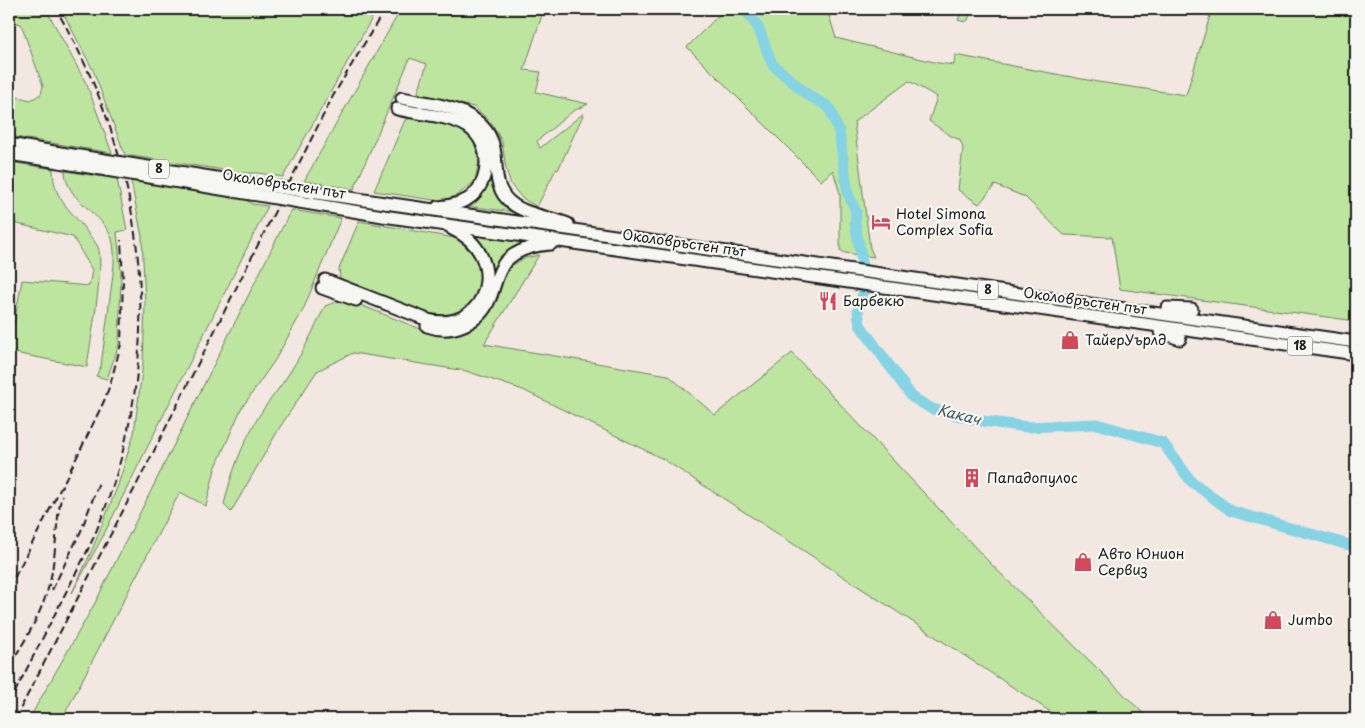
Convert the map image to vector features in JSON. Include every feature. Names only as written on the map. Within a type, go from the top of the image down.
[{"type":"highway","points":[[402,98],[456,110],[477,120],[492,138],[495,151],[496,178],[506,198],[515,206],[528,212],[566,223],[586,232]]},
{"type":"highway","points":[[397,109],[444,119],[466,126],[476,133],[483,145],[487,158],[482,182],[469,198],[448,206],[416,208]]},
{"type":"highway","name":"Околовръстен път","points":[[9,144],[47,156],[383,216],[696,260],[845,275]]},
{"type":"highway","name":"Околовръстен път","points":[[9,154],[47,156],[241,182],[586,232],[845,275],[1102,307],[1356,342]]},
{"type":"highway","points":[[414,220],[453,229],[471,240],[481,254],[486,270],[486,285],[480,301],[468,313],[451,321],[438,322],[428,320],[324,284],[432,328],[454,329],[474,320],[481,314],[490,298],[500,270],[508,259],[524,250],[547,244],[565,243]]},
{"type":"highway","points":[[675,266],[696,260]]},
{"type":"highway","name":"Околовръстен път","points":[[875,279],[1153,326],[1356,354]]},
{"type":"highway","name":"8","points":[[1102,307],[1192,309]]},
{"type":"highway","points":[[1125,320],[1180,339]]},
{"type":"green space","points":[[12,9],[46,9],[87,85],[112,153],[9,136],[9,95],[31,100],[41,94],[43,86],[21,24],[9,21],[9,14],[14,15]]},
{"type":"green space","points":[[61,9],[377,9],[283,177],[125,155],[93,70]]},
{"type":"green space","points":[[401,9],[544,9],[524,70],[541,72],[536,92],[588,104],[573,111],[537,141],[540,148],[584,113],[558,170],[556,169],[537,207],[522,198],[511,185],[506,169],[502,142],[491,122],[474,107],[422,96],[418,92],[427,64],[410,58],[354,189],[304,181]]},
{"type":"green space","points":[[720,9],[827,9],[836,38],[938,63],[954,65],[955,55],[1098,82],[1186,95],[1210,16],[1187,9],[1356,9],[1356,321],[1120,289],[1112,237],[1064,235],[1025,197],[995,185],[979,204],[958,190],[963,148],[960,140],[929,121],[937,97],[909,81],[854,122],[870,248],[874,257],[845,253],[840,250],[840,194],[833,170],[821,181],[687,47],[722,12]]},
{"type":"green space","points":[[962,9],[972,9],[968,20],[965,22],[958,20]]},
{"type":"green space","points":[[414,117],[457,126],[470,135],[480,155],[475,181],[458,195],[440,201],[374,191],[405,120]]},
{"type":"green space","points":[[492,155],[492,176],[523,213],[465,206]]},
{"type":"green space","points":[[9,162],[53,169],[56,190],[60,198],[98,247],[100,270],[87,367],[9,352],[22,280],[89,286],[92,270],[73,237],[9,222]]},
{"type":"green space","points":[[65,171],[117,179],[127,230],[117,232],[121,273],[119,344],[107,379],[96,376],[101,366],[114,268],[112,239],[101,221],[72,191],[67,182]]},
{"type":"green space","points":[[131,181],[243,198],[252,204],[268,206],[102,538],[72,593],[92,550],[118,485],[134,433],[143,363],[145,303],[142,237]]},
{"type":"green space","points":[[291,210],[341,218],[303,310],[275,360],[241,409],[215,469],[206,506],[180,492],[62,719],[29,719],[95,603]]},
{"type":"green space","points":[[359,221],[460,239],[479,263],[483,281],[471,305],[451,315],[433,316],[340,278],[339,269]]},
{"type":"green space","points":[[472,234],[536,243],[491,279],[486,255]]},
{"type":"green space","points":[[539,255],[484,344],[668,375],[715,415],[792,353],[989,562],[1149,719],[1057,719],[1057,716],[663,459],[523,390],[466,371],[353,353],[317,371],[280,427],[231,512],[224,505],[234,470],[247,437],[295,363],[325,306],[348,300],[423,330],[444,333],[485,316],[498,299],[503,281],[511,266],[525,258]]},
{"type":"waterway","name":"Какач","points":[[745,9],[758,27],[772,64],[808,95],[829,107],[839,132],[848,194],[856,211],[855,223],[866,284],[858,311],[860,325],[912,397],[932,409],[976,420],[1027,427],[1097,424],[1163,443],[1191,481],[1231,511],[1356,547]]},
{"type":"railway","points":[[9,704],[95,535],[103,514],[123,450],[135,386],[140,321],[138,256],[128,192],[111,130],[87,68],[56,9]]},
{"type":"railway","points":[[15,719],[154,451],[333,96],[385,9]]},
{"type":"railway","points":[[9,588],[79,453],[110,385],[121,344],[123,281],[121,240]]},
{"type":"railway","points":[[52,590],[81,531],[99,482]]},
{"type":"railway","points":[[9,666],[31,630],[43,604],[51,578],[62,495]]},
{"type":"place","name":"Hotel Simona Complex Sofia","points":[[881,222]]},
{"type":"place","name":"Барбекю","points":[[828,301]]},
{"type":"place","name":"ТайерУърлд","points":[[1070,340]]},
{"type":"place","name":"Пападопулос","points":[[972,478]]},
{"type":"place","name":"Авто Юнион Сервиз","points":[[1083,562]]},
{"type":"place","name":"Jumbo","points":[[1273,620]]}]
